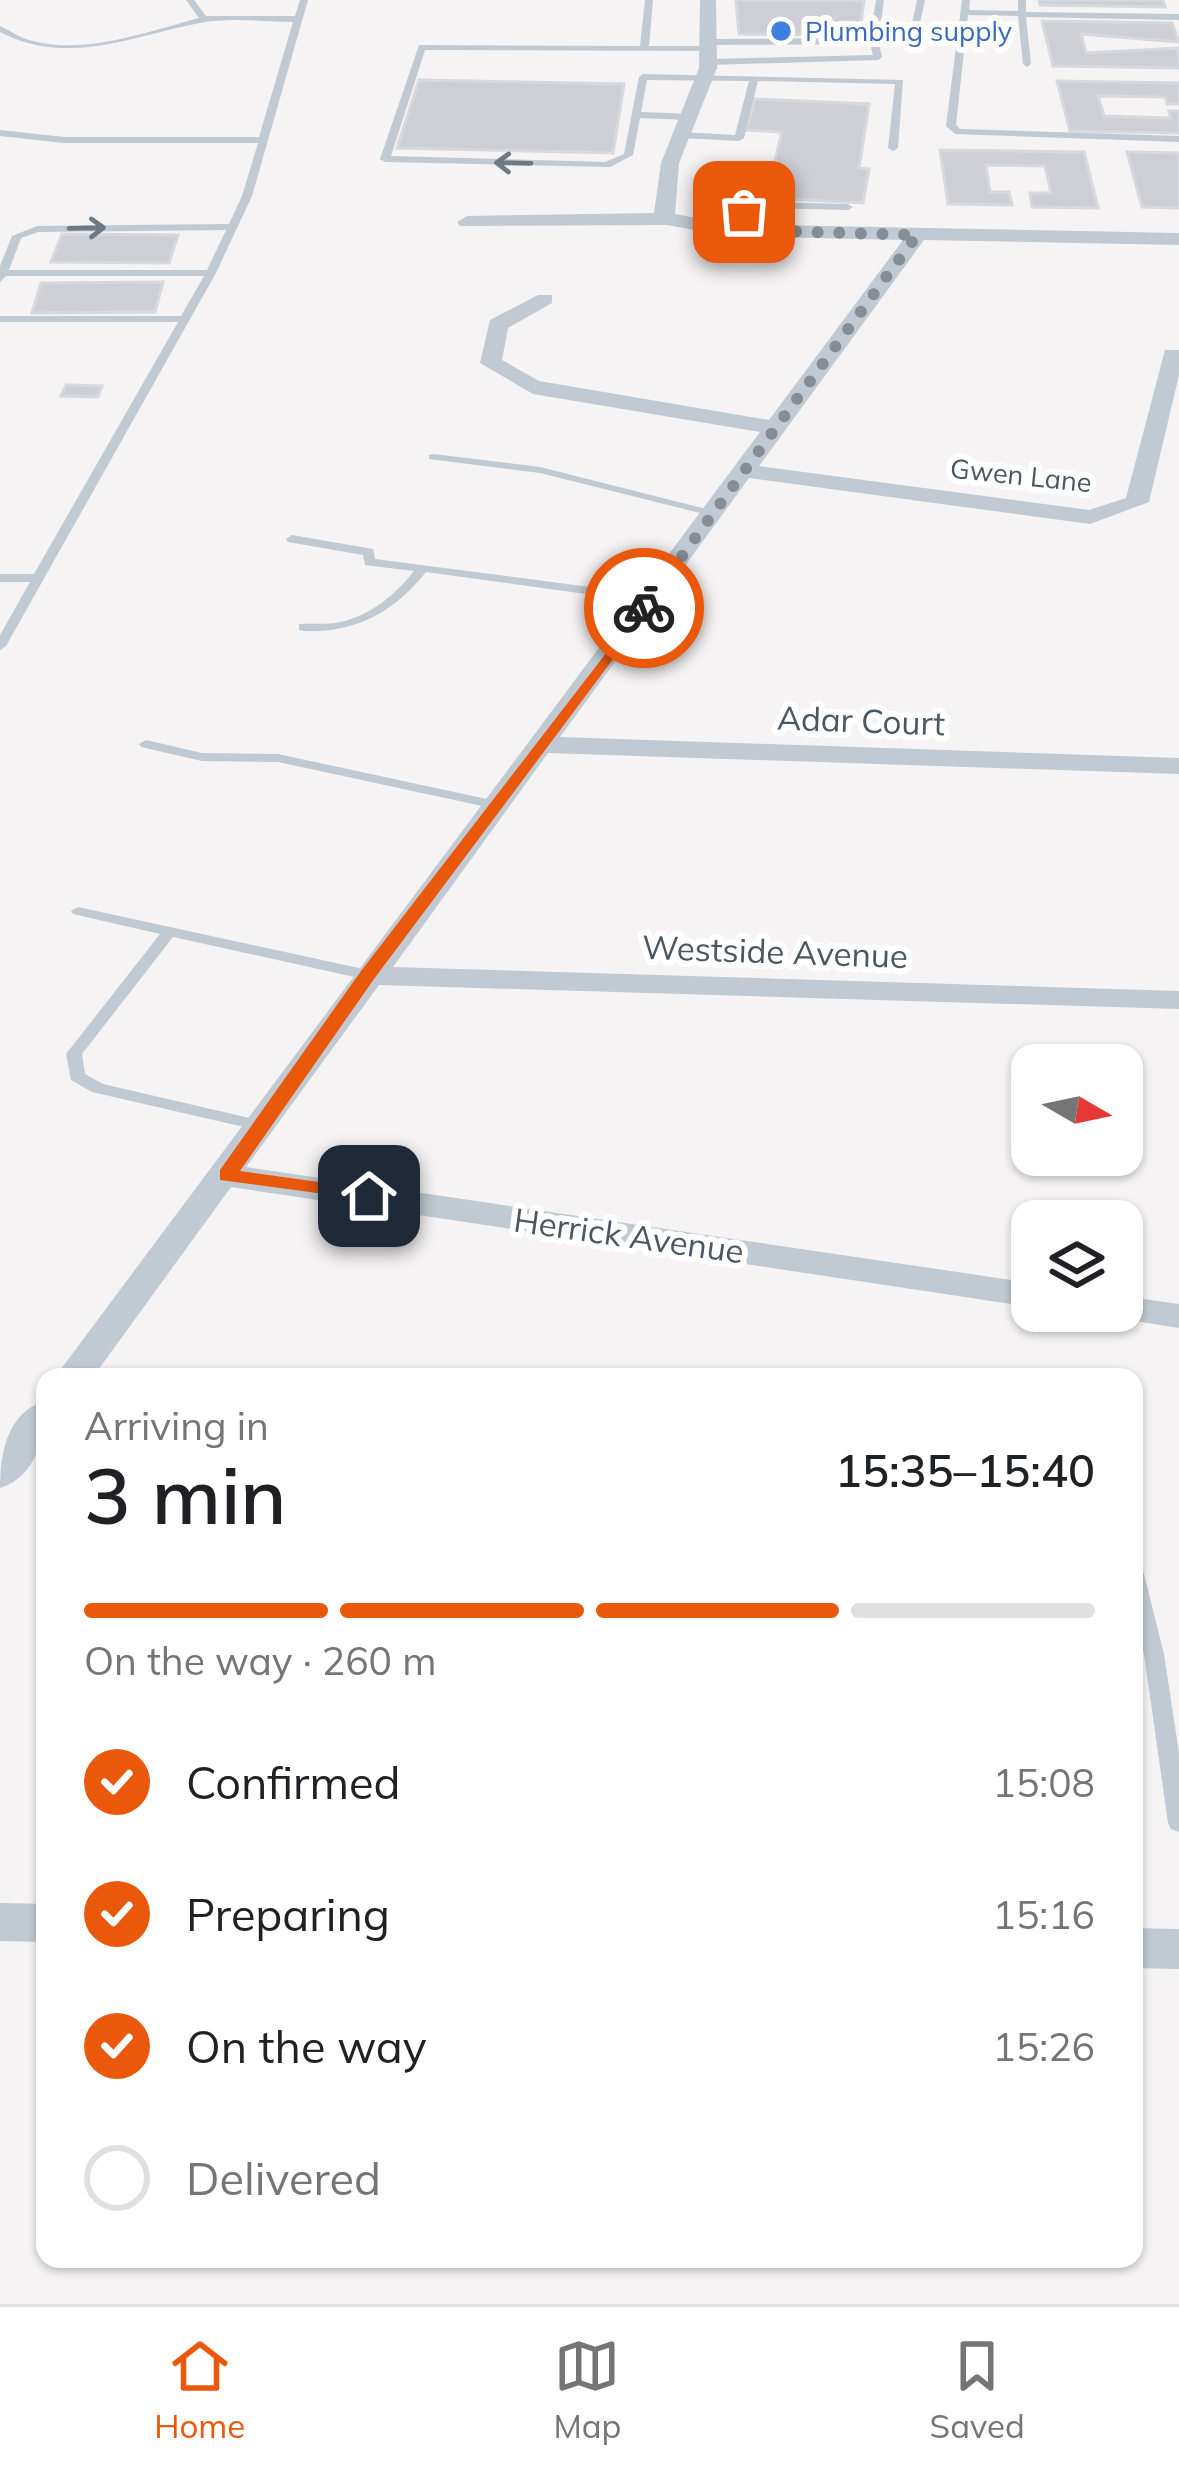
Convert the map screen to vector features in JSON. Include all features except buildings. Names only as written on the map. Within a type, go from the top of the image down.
[{"type":"street","points":[[668,219],[662,209],[670,163],[708,58],[708,0]]},
{"type":"street","points":[[467,222],[668,219],[743,230],[1179,239]]},
{"type":"street","points":[[80,1368],[917,235]]},
{"type":"street","points":[[545,299],[498,325],[491,363],[533,387],[778,428]]},
{"type":"street","name":"Gwen Lane","points":[[747,471],[1090,518],[1136,502],[1173,355]]},
{"type":"street","name":"Adar Court","points":[[542,745],[1179,766]]},
{"type":"street","name":"Westside Avenue","points":[[368,975],[1179,1000]]},
{"type":"street","name":"Herrick Avenue","points":[[226,1175],[1011,1291]]},
{"type":"street","points":[[1143,1311],[1179,1316]]},
{"type":"street","points":[[0,1474],[36,1426]]},
{"type":"street","points":[[0,1922],[36,1923]]},
{"type":"street","points":[[1143,1948],[1179,1949]]},
{"type":"lane","points":[[190,0],[204,20]]},
{"type":"lane","points":[[1,644],[211,273],[265,140],[304,0]]},
{"type":"lane","points":[[644,49],[649,0]]},
{"type":"lane","points":[[880,0],[874,41],[878,57],[871,59],[736,61],[708,58],[644,49],[422,47],[385,159],[607,165],[628,155],[643,76],[708,58],[735,42],[874,41],[913,40],[920,0]]},
{"type":"lane","points":[[1022,0],[1027,64]]},
{"type":"lane","points":[[1179,16],[1022,14],[965,6],[951,126],[958,132],[1179,139]]},
{"type":"lane","points":[[0,29],[22,40],[64,46],[204,20],[299,19]]},
{"type":"lane","points":[[735,42],[736,61]]},
{"type":"lane","points":[[708,58],[754,79],[900,82],[893,148]]},
{"type":"lane","points":[[637,115],[739,138],[754,79]]},
{"type":"lane","points":[[0,133],[64,140],[265,140]]},
{"type":"lane","points":[[743,230],[744,212],[763,206],[848,207]]},
{"type":"lane","points":[[211,273],[1,276],[17,236],[38,229],[232,227]]},
{"type":"lane","points":[[0,319],[181,319]]},
{"type":"lane","points":[[433,457],[540,470],[716,513]]},
{"type":"lane","points":[[292,539],[369,552],[369,562],[651,599]]},
{"type":"lane","points":[[304,627],[357,625],[412,583],[422,568]]},
{"type":"lane","points":[[0,578],[39,578]]},
{"type":"lane","points":[[0,612],[19,612]]},
{"type":"lane","points":[[146,744],[202,757],[278,758],[496,805]]},
{"type":"lane","points":[[78,911],[368,975]]},
{"type":"lane","points":[[170,931],[74,1054],[77,1076],[98,1088],[262,1126]]},
{"type":"lane","points":[[1143,1610],[1179,1823]]},
{"type":"way so far","points":[[644,608],[917,235],[743,230],[744,212]]},
{"type":"place","name":"Plumbing supply","points":[[781,31]]},
{"type":"route","points":[[369,1196],[226,1175],[368,975],[644,608]]}]
